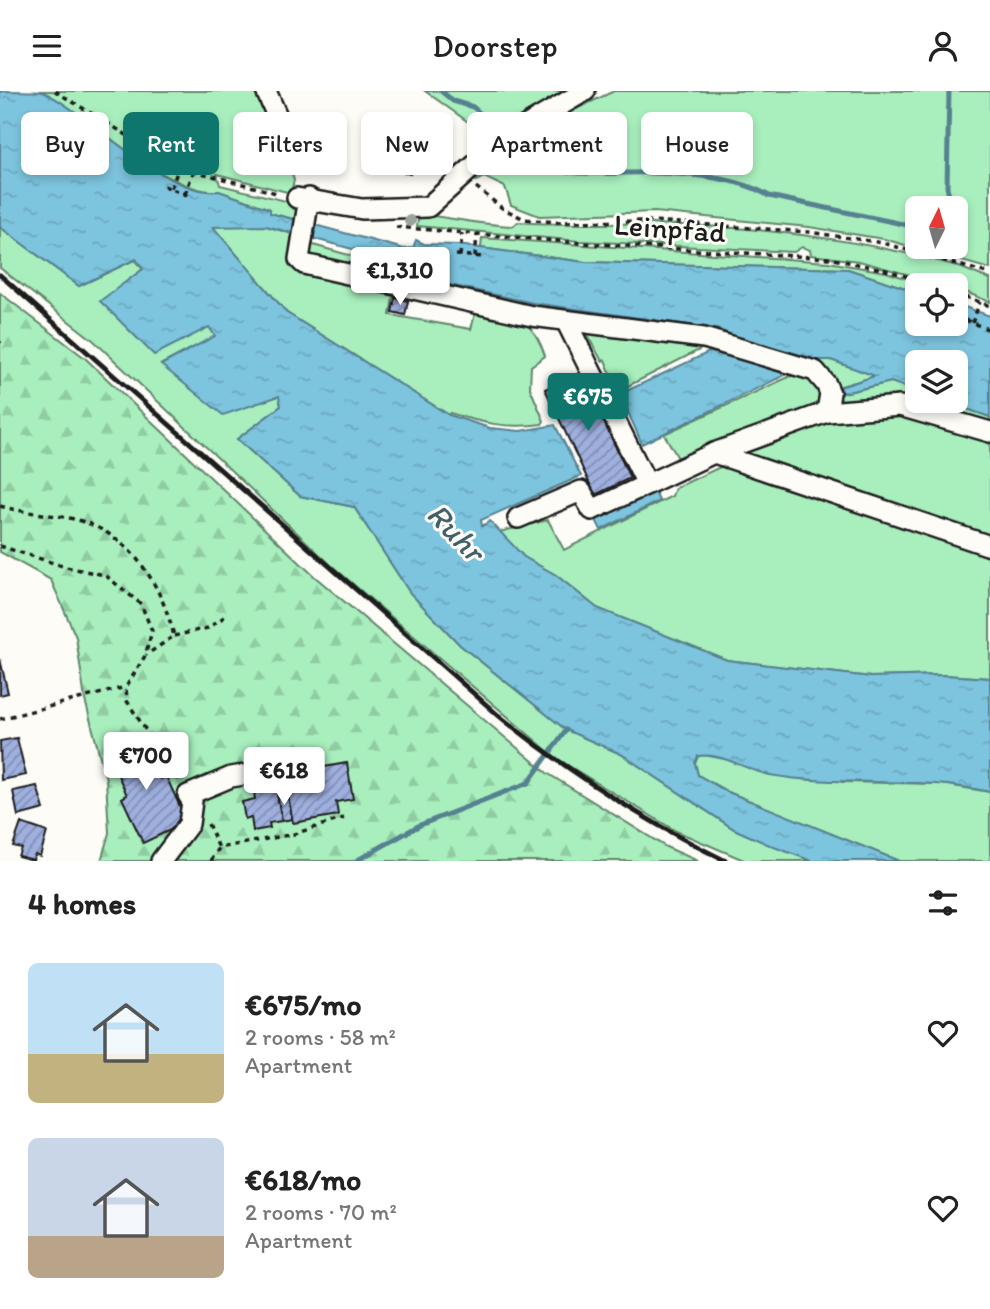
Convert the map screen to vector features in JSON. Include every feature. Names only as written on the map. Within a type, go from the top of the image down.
[{"type":"lane","points":[[266,91],[275,112]]},
{"type":"lane","points":[[585,91],[511,134],[428,207],[399,218],[362,209],[304,205],[299,259],[304,264],[566,321],[712,340],[810,369],[826,384],[830,393],[827,412]]},
{"type":"lane","points":[[566,321],[647,484]]},
{"type":"lane","points":[[518,518],[581,491],[592,510],[714,453],[827,412],[900,406],[990,432]]},
{"type":"lane","points":[[714,453],[990,546]]},
{"type":"lane","points":[[161,861],[189,824],[190,798],[231,777],[284,769]]},
{"type":"path","points":[[55,91],[123,133]]},
{"type":"path","points":[[171,188],[176,175]]},
{"type":"path","points":[[185,194],[192,175]]},
{"type":"path","points":[[200,175],[304,205]]},
{"type":"path","points":[[461,178],[502,208],[524,219],[556,222],[652,221],[809,232],[883,243],[990,274]]},
{"type":"path","points":[[164,186],[192,197]]},
{"type":"path","name":"Leinpfad","points":[[399,218],[477,235],[829,258],[905,276]]},
{"type":"path","points":[[462,233],[458,256],[483,257]]},
{"type":"path","points":[[475,257],[477,235]]},
{"type":"path","points":[[968,298],[990,306]]},
{"type":"path","points":[[972,323],[980,302]]},
{"type":"path","points":[[968,321],[988,329],[990,320]]},
{"type":"path","points":[[0,506],[78,520],[118,539],[137,558],[162,596],[174,636]]},
{"type":"path","points":[[0,546],[66,568],[105,575],[142,604],[152,631],[145,656],[126,687],[127,701],[190,798]]},
{"type":"path","points":[[145,656],[174,636],[208,628],[224,617]]},
{"type":"path","points":[[0,719],[126,687]]},
{"type":"path","points":[[211,861],[219,848],[294,834],[344,818]]},
{"type":"path","points":[[212,833],[219,848]]},
{"type":"green space","points":[[41,91],[265,91],[272,112],[233,112],[233,175],[292,175],[291,193],[219,175],[219,112],[123,112],[123,150],[109,141],[109,112],[69,112]]},
{"type":"green space","points":[[425,91],[575,91],[539,112],[467,112],[467,121]]},
{"type":"green space","points":[[614,91],[990,91],[990,269],[955,259],[968,259],[968,196],[905,196],[905,245],[809,227],[655,212],[539,216],[511,205],[505,187],[484,177],[476,181],[472,175],[627,175],[627,112],[570,112]]},
{"type":"green space","points":[[165,175],[217,175],[220,185],[302,205],[298,220],[269,213],[270,209],[219,191],[200,189]]},
{"type":"green space","points":[[419,214],[513,226],[518,222],[688,225],[802,235],[905,253],[905,259],[930,259],[950,264],[990,279],[990,302],[968,293],[968,273],[905,274],[859,261],[811,255],[810,250],[802,247],[794,252],[580,241],[417,226]]},
{"type":"green space","points":[[212,226],[266,226],[292,234],[289,257],[294,270],[390,289],[393,297],[390,315],[471,329],[477,307],[520,320],[534,333],[545,356],[531,366],[530,388],[544,421],[542,424],[507,425],[450,413],[449,415],[287,313]]},
{"type":"green space","points":[[0,227],[79,286],[134,260],[143,269],[101,301],[209,327],[216,336],[162,364],[279,396],[281,406],[237,439],[300,496],[354,507],[410,593],[460,645],[566,730],[621,754],[734,829],[812,861],[746,861],[676,831],[556,758],[332,566],[93,340],[0,268]]},
{"type":"green space","points":[[482,238],[828,262],[905,278],[905,288],[848,269],[585,262],[481,248]]},
{"type":"green space","points":[[306,243],[395,268],[396,277],[308,256]]},
{"type":"green space","points":[[0,293],[85,358],[314,576],[547,773],[666,847],[698,861],[101,861],[109,833],[106,779],[85,700],[76,637],[51,580],[0,552]]},
{"type":"green space","points":[[581,324],[709,345],[618,391],[605,360],[602,361]]},
{"type":"green space","points":[[831,360],[876,376],[841,386],[843,393],[891,382],[905,387],[905,413],[968,413],[968,409],[990,417],[990,678],[944,675],[871,677],[727,660],[597,608],[556,575],[524,557],[499,532],[548,520],[564,550],[672,496],[675,488],[729,463],[741,448],[832,420],[809,363]]},
{"type":"green space","points":[[802,371],[823,387],[820,412],[678,458],[664,434]]},
{"type":"green space","points":[[698,756],[843,782],[941,784],[990,792],[990,861],[899,861],[728,792],[698,775],[695,763]]},
{"type":"water","name":"Ruhr","points":[[0,91],[43,92],[76,112],[21,112],[21,175],[109,175],[109,137],[123,148],[123,175],[164,175],[198,190],[219,191],[270,209],[270,213],[404,249],[413,248],[416,240],[424,244],[458,245],[585,262],[848,269],[905,288],[905,336],[968,336],[968,308],[990,316],[990,417],[968,409],[968,350],[905,350],[905,387],[891,382],[843,393],[840,387],[875,376],[831,360],[816,360],[642,444],[620,394],[718,348],[729,334],[717,329],[533,303],[409,276],[405,263],[266,226],[213,227],[287,313],[449,415],[490,428],[520,431],[555,425],[581,476],[481,520],[482,526],[490,521],[524,557],[556,575],[597,608],[727,660],[871,677],[944,675],[990,678],[990,792],[936,784],[797,779],[761,773],[725,759],[698,756],[695,763],[698,775],[728,792],[899,861],[812,861],[734,829],[621,754],[566,730],[460,645],[410,593],[354,507],[300,496],[237,439],[281,406],[279,396],[223,415],[161,365],[215,336],[209,327],[154,355],[100,301],[143,269],[136,259],[79,286],[0,227]]},
{"type":"water","points":[[654,489],[659,501],[601,530],[595,518]]},
{"type":"building","points":[[395,298],[408,301],[405,315],[392,312]]},
{"type":"building","points":[[581,372],[630,478],[595,495],[545,389]]},
{"type":"building","points":[[0,659],[8,693],[0,695]]},
{"type":"building","points":[[17,738],[26,775],[1,780],[0,741]]},
{"type":"building","points":[[141,738],[160,779],[166,776],[187,822],[143,843],[122,798],[127,795],[108,753]]},
{"type":"building","points":[[347,763],[353,799],[336,802],[338,815],[293,823],[284,774]]},
{"type":"building","points":[[37,786],[44,809],[18,816],[13,791]]},
{"type":"building","points":[[276,787],[282,821],[269,823],[270,828],[253,831],[251,817],[245,819],[242,802],[255,799],[254,791]]},
{"type":"building","points":[[283,792],[284,797],[288,796],[292,819],[282,821],[277,793]]},
{"type":"building","points":[[21,823],[47,832],[40,856],[35,854],[33,860],[18,856],[21,848],[13,846]]},
{"type":"waterway","points":[[441,91],[453,101],[473,107],[479,112]]},
{"type":"waterway","points":[[949,91],[947,187],[949,196]]},
{"type":"waterway","points":[[627,173],[668,173],[714,178],[743,185],[769,196],[905,224]]},
{"type":"waterway","points":[[356,861],[420,825],[528,783],[566,730]]},
{"type":"railway","points":[[0,275],[498,715],[608,794],[726,861]]}]
